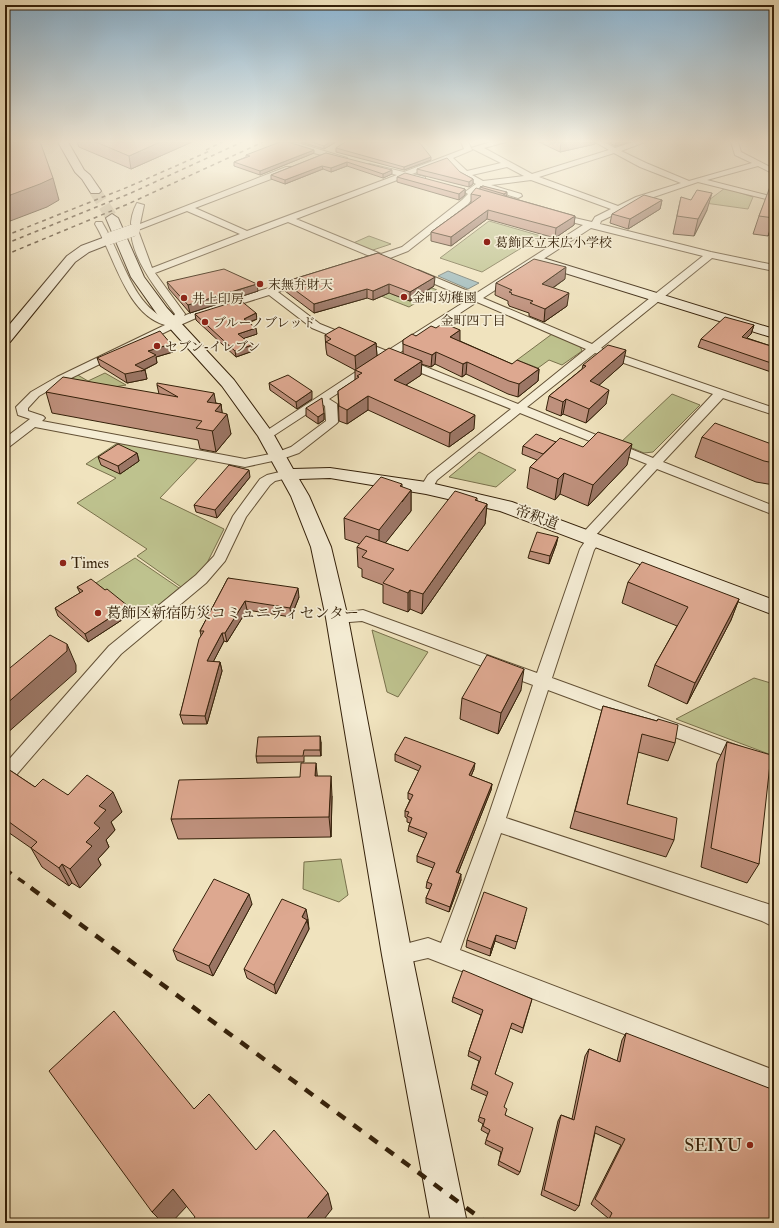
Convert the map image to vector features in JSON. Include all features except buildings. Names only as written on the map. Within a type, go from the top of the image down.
[{"type":"street","points":[[5,340],[71,259],[85,250],[108,240],[209,199]]},
{"type":"street","points":[[149,272],[335,199]]},
{"type":"street","points":[[359,264],[405,249],[454,210],[465,199]]},
{"type":"street","points":[[592,199],[618,209]]},
{"type":"street","points":[[266,435],[475,298],[592,225],[598,219],[638,199]]},
{"type":"street","points":[[140,205],[134,230],[149,272],[180,314],[174,324]]},
{"type":"street","points":[[187,208],[246,234]]},
{"type":"street","points":[[546,213],[710,255],[774,268]]},
{"type":"street","points":[[287,218],[392,263]]},
{"type":"street","points":[[105,221],[108,240],[123,277],[149,314],[159,320],[174,324]]},
{"type":"street","points":[[105,221],[134,271],[174,324],[228,383],[266,435],[300,496],[321,548],[337,618],[397,955],[449,1223]]},
{"type":"street","points":[[426,488],[432,478],[592,348],[710,255]]},
{"type":"street","points":[[536,259],[774,334]]},
{"type":"street","points":[[405,268],[592,348],[774,412]]},
{"type":"street","points":[[5,444],[39,418],[22,413],[22,407],[26,402],[61,379],[192,316],[314,277]]},
{"type":"street","points":[[270,292],[316,326],[774,511]]},
{"type":"street","points":[[447,956],[495,823],[591,538],[721,393]]},
{"type":"street","points":[[5,776],[115,650],[201,579],[213,567],[220,558],[240,516],[265,482],[271,478],[295,450],[332,422],[331,404],[321,399]]},
{"type":"street","points":[[34,423],[80,433],[245,463],[283,465]]},
{"type":"street","name":"帝釈道","points":[[283,465],[426,488],[505,506],[774,608]]},
{"type":"street","points":[[337,618],[363,615],[774,767]]},
{"type":"street","points":[[495,823],[768,913],[774,917]]},
{"type":"street","points":[[397,955],[428,948],[774,1081]]},
{"type":"green space","points":[[710,199],[752,199],[748,209],[705,203]]},
{"type":"green space","points":[[489,221],[541,236],[482,272],[440,258]]},
{"type":"green space","points":[[369,236],[391,244],[370,251],[351,244]]},
{"type":"green space","points":[[382,286],[392,294],[410,301],[432,288],[437,290],[409,307],[371,292]]},
{"type":"green space","points":[[552,334],[580,346],[582,351],[562,365],[549,360],[538,368],[517,360]]},
{"type":"green space","points":[[105,373],[126,385],[83,392],[66,378],[76,374],[88,381]]},
{"type":"green space","points":[[672,394],[700,405],[653,452],[644,453],[620,443]]},
{"type":"green space","points":[[119,442],[199,457],[160,498],[224,529],[205,567],[181,587],[137,556],[147,549],[77,503],[116,478],[86,464]]},
{"type":"green space","points":[[479,452],[516,470],[496,487],[449,477]]},
{"type":"green space","points":[[135,558],[179,588],[142,619],[96,583]]},
{"type":"green space","points":[[372,630],[428,652],[398,697],[387,692]]},
{"type":"green space","points":[[754,678],[774,684],[774,756],[676,719]]},
{"type":"green space","points":[[341,859],[348,895],[339,902],[303,889],[304,862]]},
{"type":"water","points":[[448,271],[479,283],[468,289],[438,276]]},
{"type":"tunnel","points":[[100,199],[112,218]]},
{"type":"railway","points":[[5,236],[97,199]]},
{"type":"railway","points":[[5,244],[115,199]]},
{"type":"railway","points":[[5,255],[138,199]]},
{"type":"railway","points":[[5,869],[33,889]]},
{"type":"railway","points":[[31,888],[487,1223]]},
{"type":"place","name":"葛飾区立末広小学校","points":[[487,242]]},
{"type":"place","name":"末無弁財天","points":[[260,284]]},
{"type":"place","name":"金町幼稚園","points":[[404,297]]},
{"type":"place","name":"井上印房","points":[[184,298]]},
{"type":"place","name":"ブルーノブレッド","points":[[205,322]]},
{"type":"place","name":"セブン-イレブン","points":[[157,346]]},
{"type":"place","name":"Times","points":[[63,563]]},
{"type":"place","name":"葛飾区新宿防災コミュニティセンター","points":[[98,613]]},
{"type":"place","name":"SEIYU","points":[[750,1145]]},
{"type":"district","name":"金町四丁目","points":[[473,320]]}]
